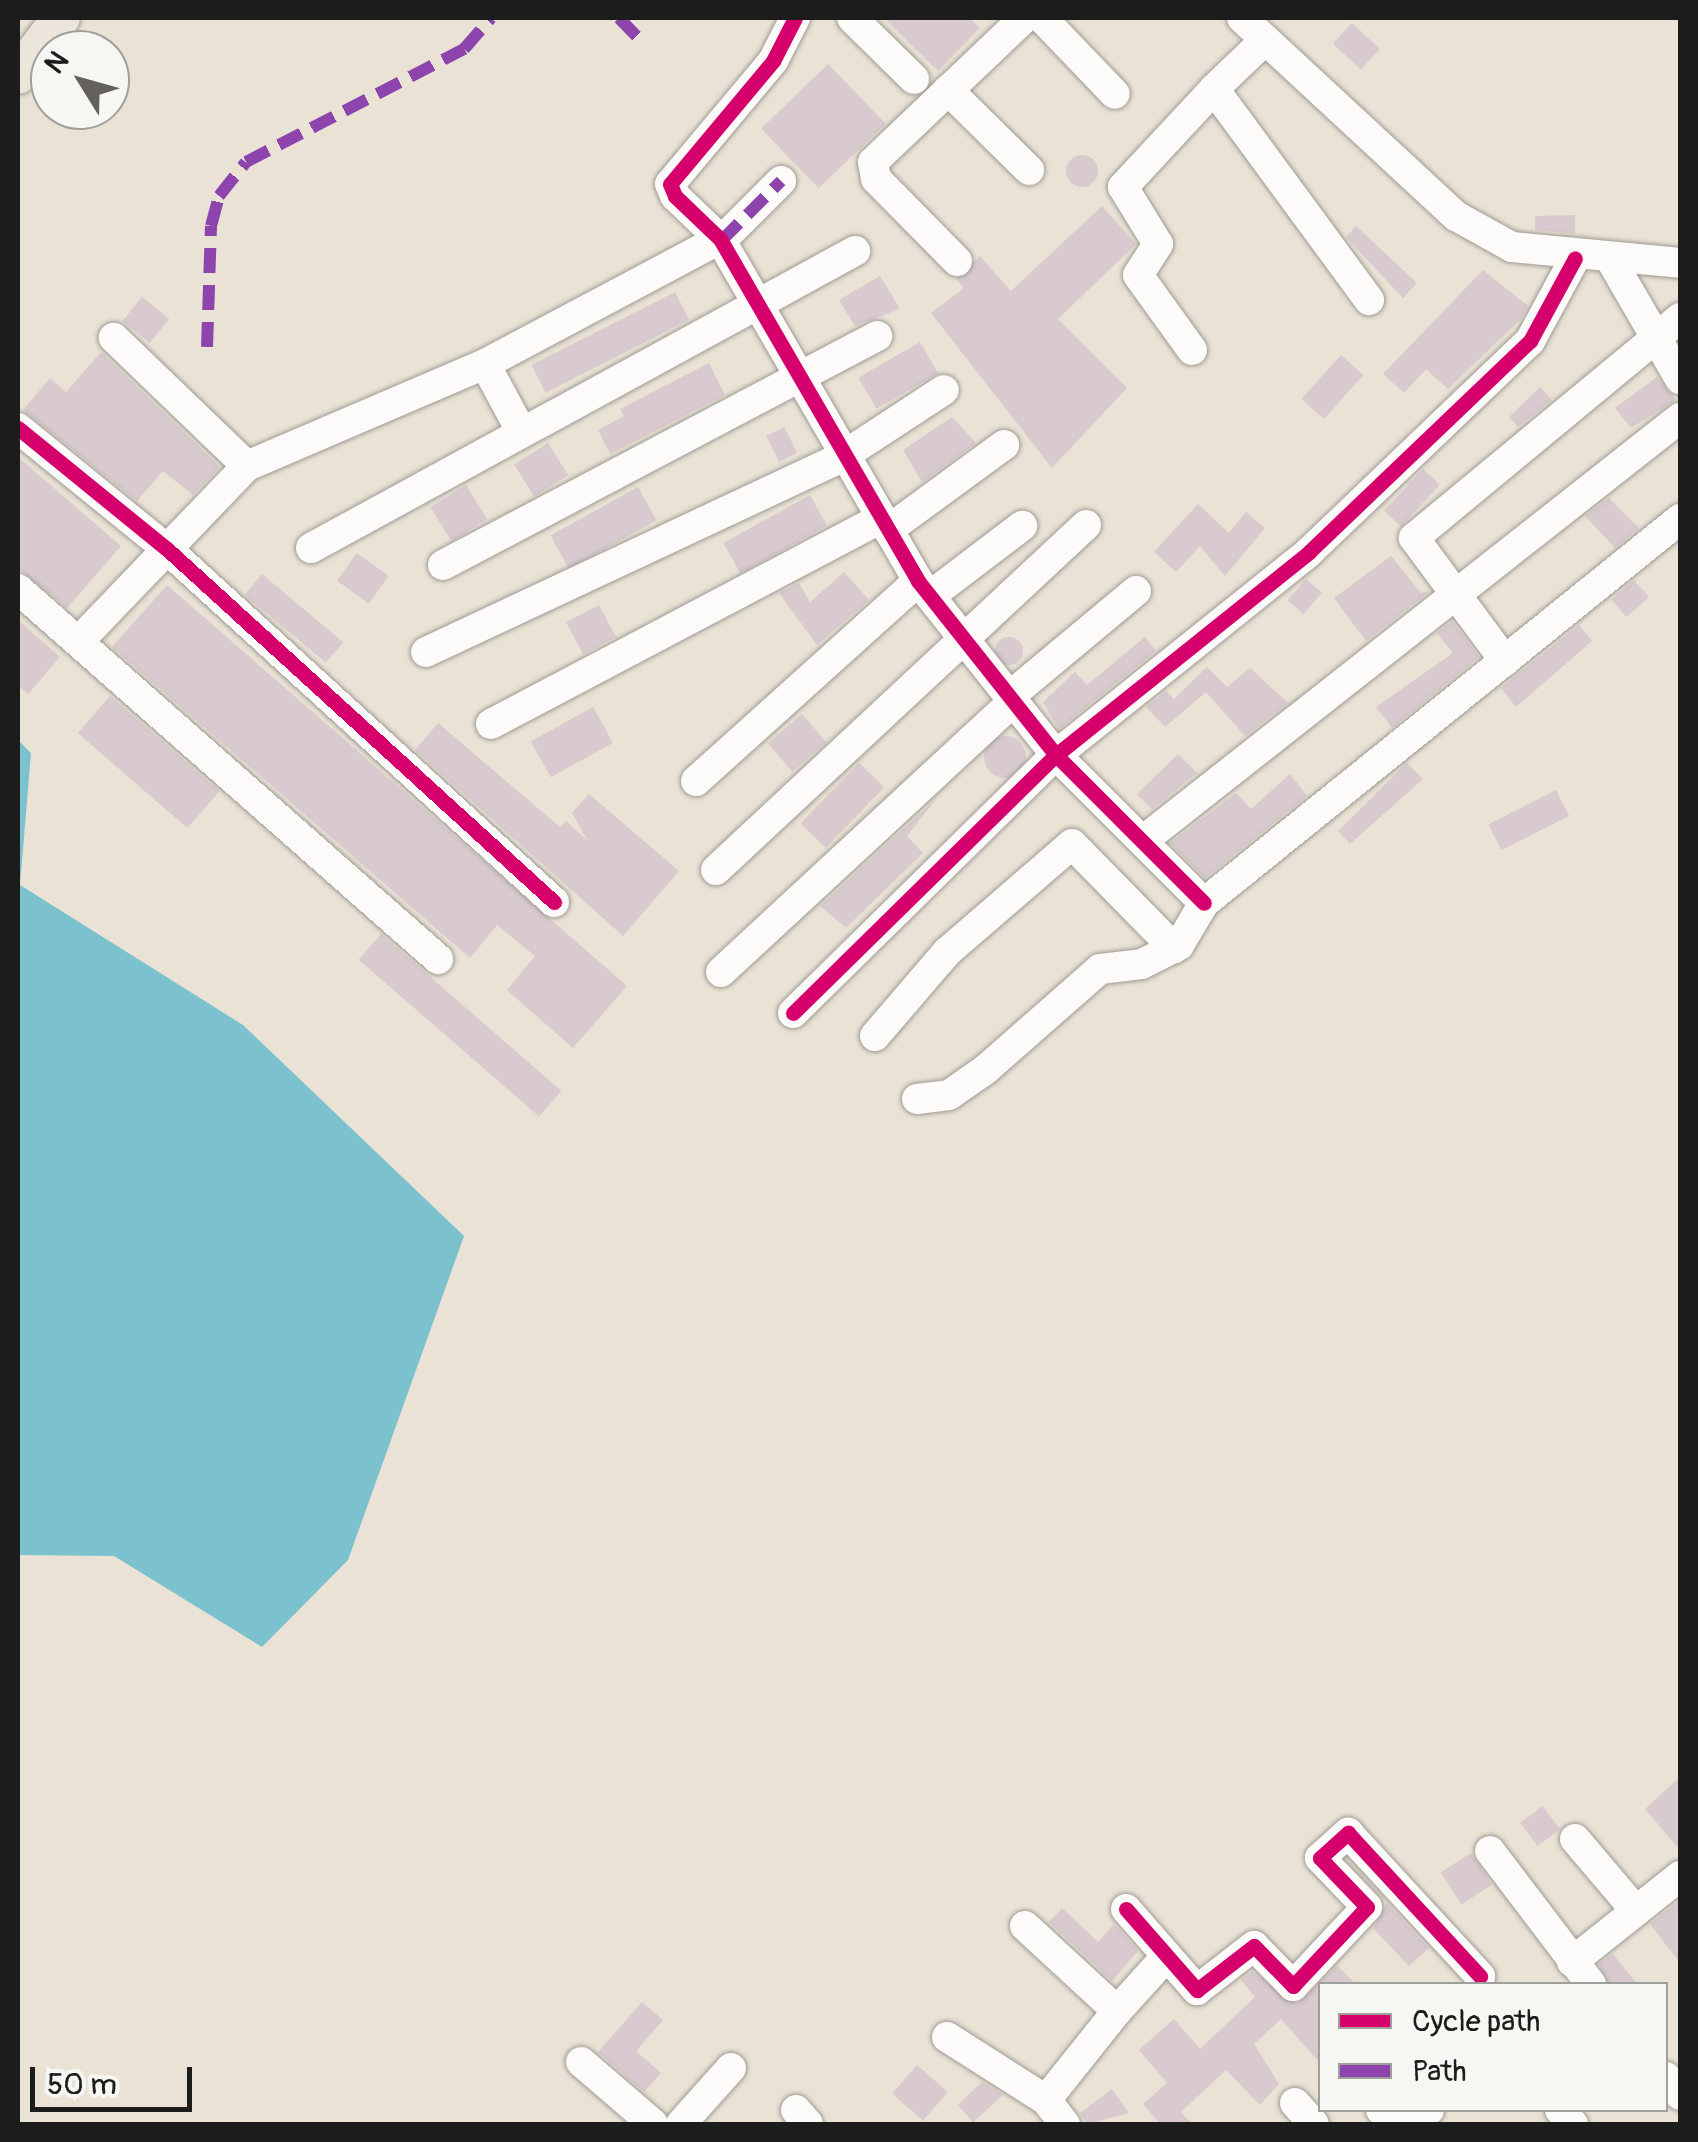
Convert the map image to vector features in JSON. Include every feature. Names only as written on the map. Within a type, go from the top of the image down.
[{"type":"main road","points":[[18,75],[61,18]]},
{"type":"street","points":[[795,18],[772,60],[670,184],[720,240],[840,458],[924,588],[1056,755],[1204,903]]},
{"type":"street","points":[[852,18],[914,79]]},
{"type":"street","points":[[957,261],[871,173],[948,90],[1024,18]]},
{"type":"street","points":[[1042,18],[1114,94]]},
{"type":"street","points":[[1242,18],[1456,216],[1512,247],[1575,258],[1680,262]]},
{"type":"street","points":[[1192,350],[1138,275],[1158,244],[1122,187],[1264,41]]},
{"type":"street","points":[[948,90],[1029,170]]},
{"type":"street","points":[[1214,90],[1369,300]]},
{"type":"street","points":[[79,640],[248,466],[486,364],[720,240],[782,181]]},
{"type":"street","points":[[311,548],[520,430],[757,310],[855,250]]},
{"type":"street","points":[[793,1014],[1056,755],[1309,552],[1530,341],[1575,258]]},
{"type":"street","points":[[1611,260],[1680,378]]},
{"type":"street","points":[[1504,661],[1417,548],[1418,528],[1680,318]]},
{"type":"street","points":[[443,565],[877,336]]},
{"type":"street","points":[[114,338],[248,466]]},
{"type":"street","points":[[486,364],[520,430]]},
{"type":"street","points":[[426,652],[840,458],[944,390]]},
{"type":"street","points":[[1145,840],[1680,418]]},
{"type":"street","points":[[18,428],[167,550],[554,902]]},
{"type":"street","points":[[491,724],[884,525],[1004,445]]},
{"type":"street","points":[[918,1099],[949,1095],[985,1070],[1100,969],[1174,948],[1204,903],[1680,519]]},
{"type":"street","points":[[716,870],[1086,525]]},
{"type":"street","points":[[696,781],[924,588],[1022,526]]},
{"type":"street","points":[[18,588],[438,959]]},
{"type":"street","points":[[720,972],[1012,698],[1136,591]]},
{"type":"street","points":[[875,1036],[947,952],[1072,844],[1174,948]]},
{"type":"street","points":[[1126,1909],[1197,1990],[1254,1946],[1294,1986],[1367,1907],[1320,1858],[1348,1833],[1480,1982]]},
{"type":"street","points":[[1574,1840],[1636,1911]]},
{"type":"street","points":[[1490,1851],[1581,1973],[1636,1911],[1680,1876]]},
{"type":"street","points":[[1025,1926],[1116,2011]]},
{"type":"street","points":[[1046,2100],[1116,2011],[1166,1957]]},
{"type":"street","points":[[947,2037],[1046,2100],[1066,2124]]},
{"type":"street","points":[[582,2062],[653,2124]]},
{"type":"street","points":[[681,2124],[730,2068]]},
{"type":"water","points":[[18,740],[31,753],[20,885],[243,1025],[464,1236],[348,1560],[262,1647],[114,1556],[18,1555]]},
{"type":"building","points":[[884,18],[969,18],[980,28],[938,71]]},
{"type":"building","points":[[1352,23],[1380,49],[1361,69],[1333,43]]},
{"type":"building","points":[[828,64],[886,124],[819,188],[761,129]]},
{"type":"building","points":[[1082,155],[1094,159],[1098,171],[1094,183],[1082,187],[1070,183],[1066,171],[1070,159]]},
{"type":"building","points":[[1102,206],[1136,244],[1058,319],[1127,388],[1052,468],[931,313],[964,288],[956,279],[980,256],[1011,291]]},
{"type":"building","points":[[1575,215],[1575,234],[1535,230],[1535,216]]},
{"type":"building","points":[[1356,226],[1417,283],[1403,298],[1346,237]]},
{"type":"building","points":[[1483,270],[1528,306],[1521,319],[1448,389],[1426,369],[1404,393],[1383,374]]},
{"type":"building","points":[[880,276],[900,309],[855,326],[839,300]]},
{"type":"building","points":[[675,292],[689,320],[546,393],[532,365]]},
{"type":"building","points":[[142,297],[169,319],[150,343],[122,321]]},
{"type":"building","points":[[920,342],[938,373],[877,409],[859,378]]},
{"type":"building","points":[[101,352],[220,467],[193,495],[163,471],[137,501],[23,410],[50,378],[66,392]]},
{"type":"building","points":[[1341,355],[1363,375],[1324,419],[1302,399]]},
{"type":"building","points":[[709,363],[725,395],[610,454],[598,430],[624,416],[620,409]]},
{"type":"building","points":[[1657,377],[1676,400],[1631,428],[1615,408]]},
{"type":"building","points":[[1540,387],[1552,400],[1518,427],[1509,417]]},
{"type":"building","points":[[952,417],[976,443],[922,482],[903,450]]},
{"type":"building","points":[[784,427],[797,453],[779,462],[766,436]]},
{"type":"building","points":[[548,443],[568,475],[534,496],[514,464]]},
{"type":"building","points":[[18,457],[121,546],[67,608],[18,568]]},
{"type":"building","points":[[1423,469],[1440,485],[1401,526],[1384,511]]},
{"type":"building","points":[[466,485],[487,519],[452,541],[430,507]]},
{"type":"building","points":[[638,487],[656,520],[569,569],[551,535]]},
{"type":"building","points":[[810,495],[827,526],[740,574],[723,543]]},
{"type":"building","points":[[1609,498],[1639,528],[1615,548],[1585,516]]},
{"type":"building","points":[[1198,504],[1229,533],[1246,512],[1265,528],[1225,576],[1200,546],[1176,572],[1154,552]]},
{"type":"building","points":[[357,553],[389,576],[369,603],[337,581]]},
{"type":"building","points":[[1391,556],[1421,593],[1430,591],[1366,641],[1334,598]]},
{"type":"building","points":[[844,572],[869,600],[817,645],[779,593],[799,583],[810,602]]},
{"type":"building","points":[[262,574],[343,642],[326,663],[245,595]]},
{"type":"building","points":[[1306,579],[1322,593],[1303,614],[1288,600]]},
{"type":"building","points":[[1634,580],[1649,597],[1626,617],[1611,600]]},
{"type":"building","points":[[167,585],[627,986],[573,1048],[507,990],[535,956],[497,925],[470,958],[112,647]]},
{"type":"building","points":[[599,605],[616,637],[583,654],[566,622]]},
{"type":"building","points":[[18,620],[60,657],[28,694],[18,685]]},
{"type":"building","points":[[1452,621],[1479,657],[1392,728],[1376,707],[1453,653],[1437,633]]},
{"type":"building","points":[[1579,625],[1592,641],[1516,707],[1501,688]]},
{"type":"building","points":[[1009,637],[1019,641],[1023,651],[1019,661],[1009,665],[999,661],[995,651],[999,641]]},
{"type":"building","points":[[1145,637],[1156,651],[1059,729],[1043,702],[1075,672],[1087,685]]},
{"type":"building","points":[[1207,667],[1227,687],[1250,668],[1288,703],[1245,736],[1206,692],[1165,727],[1146,707],[1166,691],[1174,699]]},
{"type":"building","points":[[110,696],[219,791],[187,828],[78,733]]},
{"type":"building","points":[[593,707],[613,743],[551,777],[531,741]]},
{"type":"building","points":[[802,714],[826,742],[792,771],[768,744]]},
{"type":"building","points":[[438,723],[560,827],[566,821],[587,840],[572,813],[589,794],[679,871],[623,936],[415,750]]},
{"type":"building","points":[[1005,736],[1020,742],[1026,757],[1020,772],[1005,778],[990,772],[984,757],[990,742]]},
{"type":"building","points":[[1178,754],[1197,773],[1152,809],[1137,794]]},
{"type":"building","points":[[859,763],[884,787],[826,848],[801,823]]},
{"type":"building","points":[[1407,763],[1423,779],[1350,844],[1338,831]]},
{"type":"building","points":[[1290,774],[1307,796],[1205,878],[1170,843],[1236,793],[1251,809]]},
{"type":"building","points":[[1556,790],[1569,816],[1501,850],[1488,825]]},
{"type":"building","points":[[935,800],[907,836],[923,853],[846,928],[820,906]]},
{"type":"building","points":[[381,934],[561,1091],[539,1116],[359,960]]},
{"type":"building","points":[[1680,1777],[1680,1850],[1645,1809]]},
{"type":"building","points":[[1543,1806],[1560,1829],[1537,1846],[1520,1822]]},
{"type":"building","points":[[1471,1853],[1492,1885],[1462,1904],[1441,1873]]},
{"type":"building","points":[[1680,1902],[1680,1963],[1650,1924]]},
{"type":"building","points":[[1387,1903],[1429,1948],[1409,1966],[1373,1928]]},
{"type":"building","points":[[1062,1908],[1098,1942],[1114,1924],[1138,1951],[1112,1981],[1049,1922]]},
{"type":"building","points":[[1613,1954],[1635,1982],[1608,1982],[1599,1964]]},
{"type":"building","points":[[1337,1966],[1354,1982],[1320,1982]]},
{"type":"building","points":[[1252,1971],[1297,2004],[1318,1984],[1318,2061],[1281,2019],[1254,2044],[1279,2084],[1260,2105],[1226,2070],[1181,2112],[1192,2124],[1160,2124],[1143,2104],[1167,2083],[1139,2050],[1174,2019],[1200,2049],[1255,1997],[1241,1980]]},
{"type":"building","points":[[642,2002],[663,2020],[636,2051],[661,2073],[644,2092],[598,2052]]},
{"type":"building","points":[[917,2065],[948,2092],[923,2121],[892,2094]]},
{"type":"building","points":[[982,2082],[1003,2095],[973,2122],[958,2105]]},
{"type":"building","points":[[1112,2089],[1129,2113],[1087,2124],[1080,2113]]},
{"type":"marked path","points":[[207,347],[211,226],[219,196],[246,162],[464,49],[491,18]]},
{"type":"marked path","points":[[619,18],[644,44]]},
{"type":"marked path","points":[[721,241],[781,181]]},
{"type":"cycle path","points":[[795,18],[773,61],[670,184],[675,196],[720,239],[918,581],[1056,755],[1204,903]]},
{"type":"cycle path","points":[[793,1013],[1056,755],[1309,552],[1530,341],[1575,258]]},
{"type":"cycle path","points":[[18,428],[167,549],[554,902]]},
{"type":"cycle path","points":[[1126,1909],[1197,1990],[1254,1946],[1293,1986],[1367,1907],[1320,1858],[1348,1833],[1480,1976]]}]
